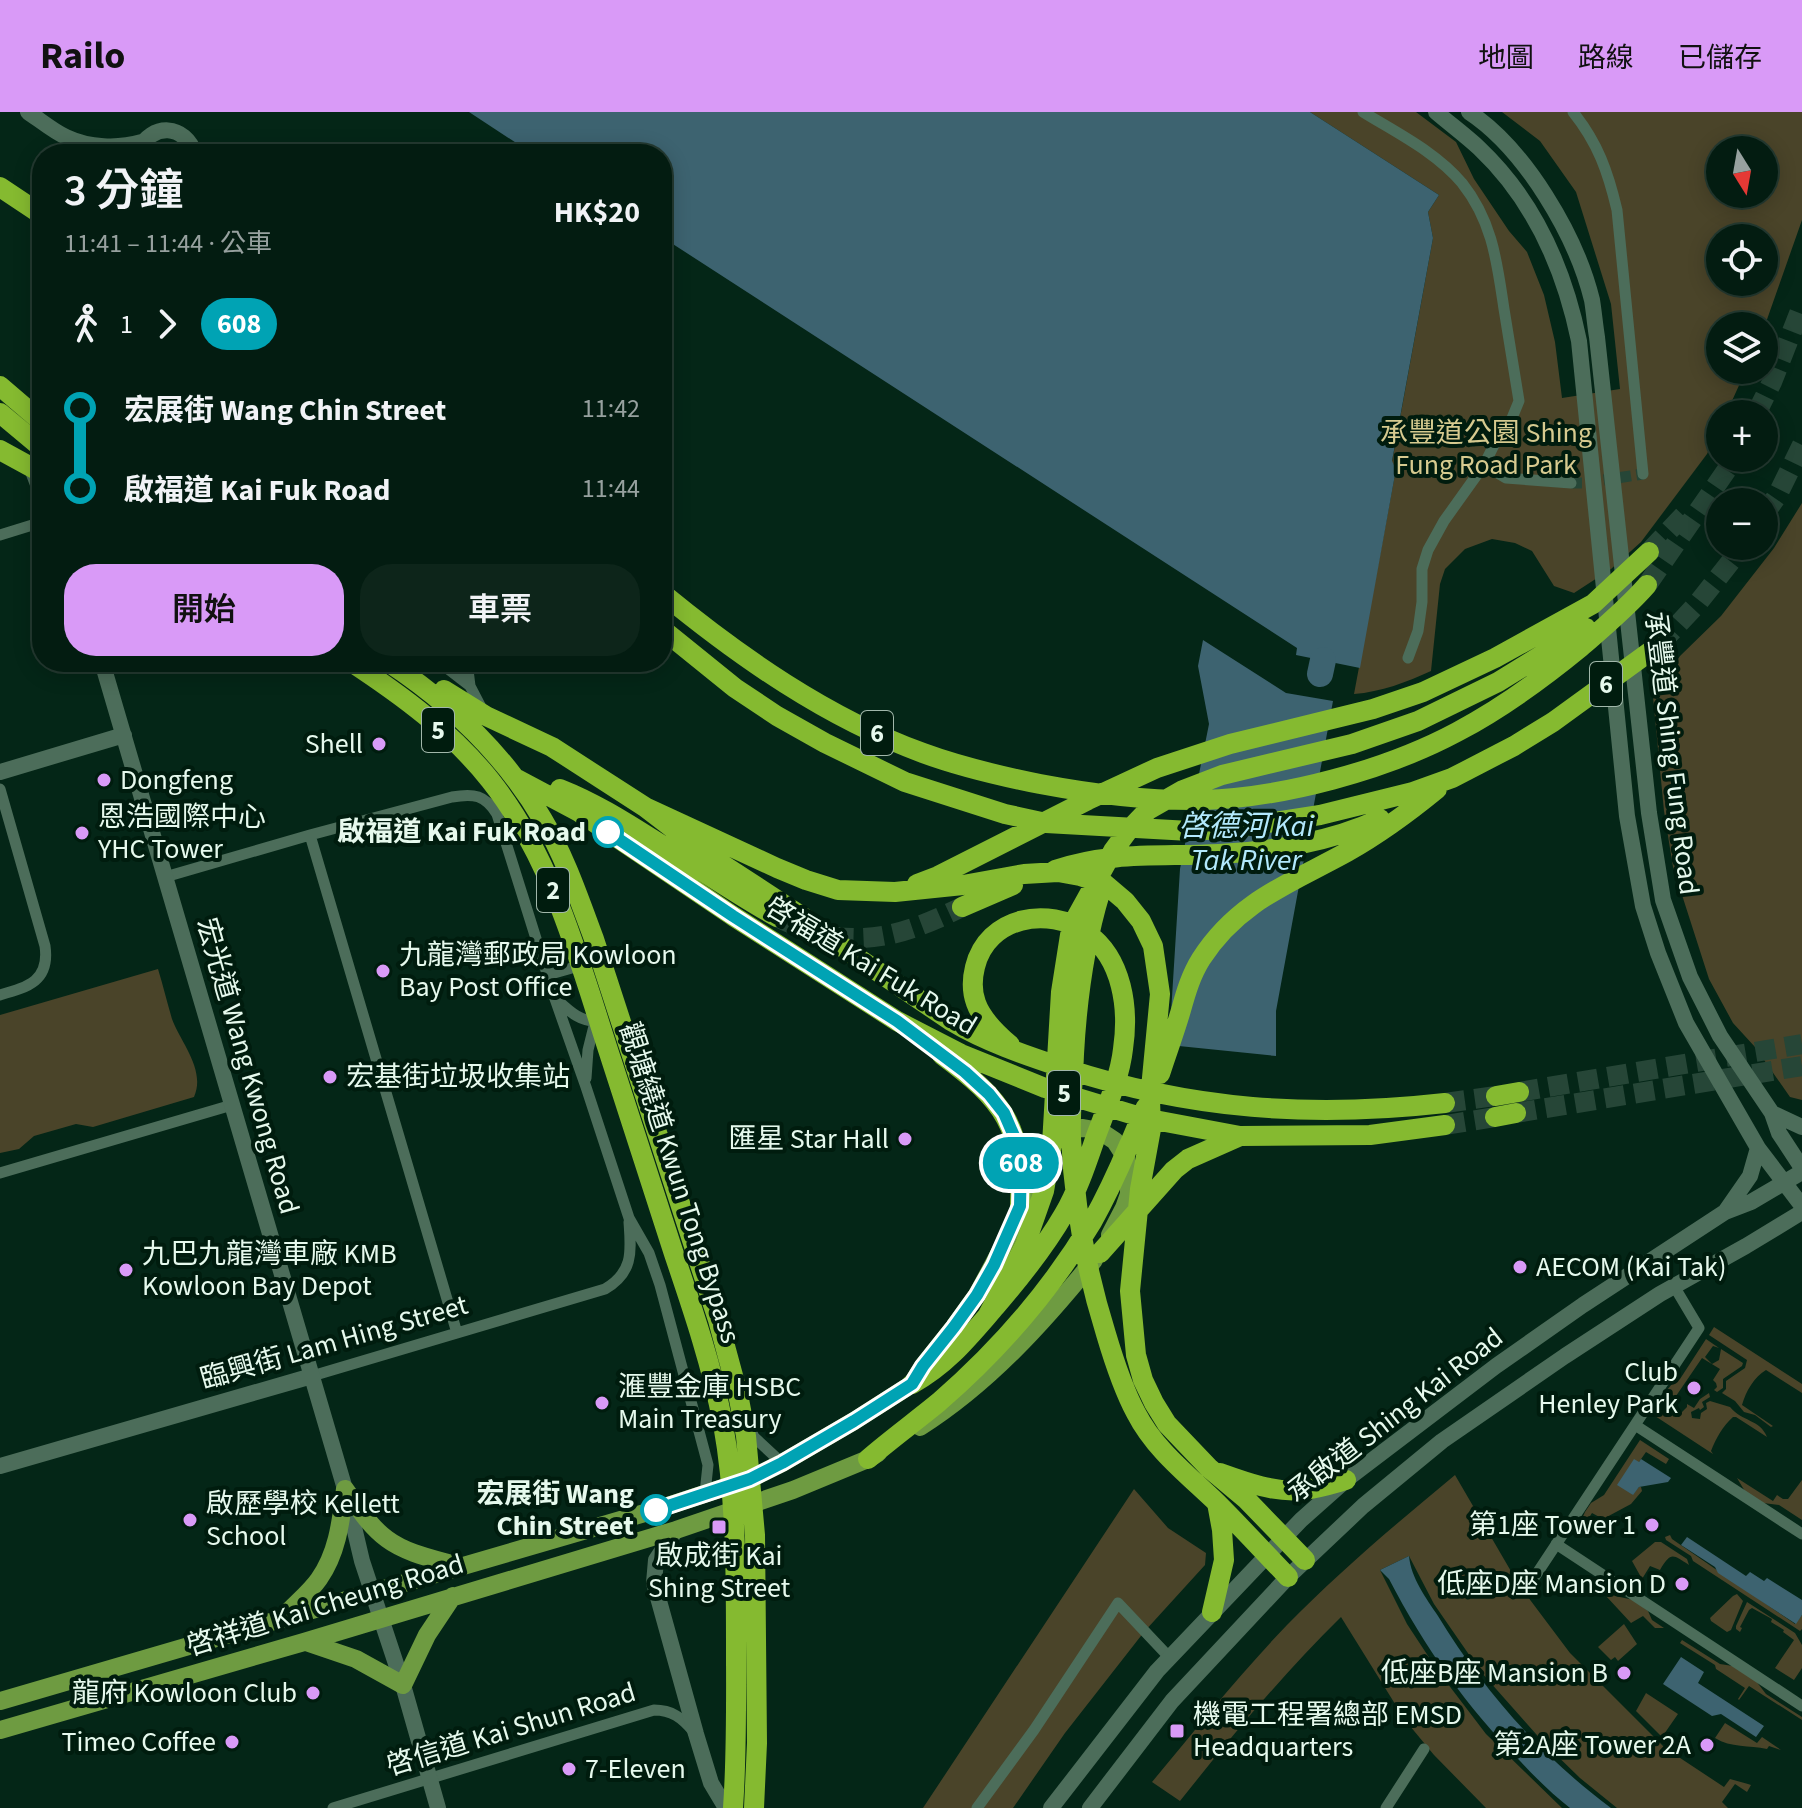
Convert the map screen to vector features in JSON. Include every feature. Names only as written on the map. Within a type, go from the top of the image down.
[{"type":"highway","points":[[0,187],[32,208]]},
{"type":"highway","points":[[0,386],[32,413]]},
{"type":"highway","points":[[0,411],[32,429]]},
{"type":"highway","points":[[0,411],[32,439]]},
{"type":"highway","points":[[0,450],[32,467]]},
{"type":"highway","points":[[895,892],[938,876],[1157,768],[1230,744],[1373,709],[1423,692],[1495,658],[1593,604],[1649,552]]},
{"type":"highway","name":"6","points":[[672,601],[714,635],[784,682],[841,716],[920,753],[955,765],[1052,786],[1125,797],[1168,799],[1202,800],[1287,790],[1362,770],[1412,753],[1456,733],[1550,673],[1631,603],[1647,585],[1631,599],[1545,655],[1418,721],[1352,744],[1222,775],[1183,790],[1168,799],[1148,810],[1105,855]]},
{"type":"highway","name":"6","points":[[672,637],[735,688],[777,716],[905,782],[1005,814],[1046,823],[1190,831],[1283,822],[1354,808],[1452,778],[1553,722],[1659,645]]},
{"type":"highway","name":"啓福道 Kai Fuk Road","points":[[349,672],[496,767],[579,812],[897,1021],[961,1054],[1045,1088],[1144,1118],[1240,1136],[1370,1135],[1445,1125]]},
{"type":"highway","name":"觀塘繞道 Kwun Tong Bypass","points":[[366,672],[432,721],[469,756],[490,780],[538,855],[573,945],[700,1332],[723,1427],[731,1482],[736,1571],[733,1808]]},
{"type":"highway","name":"觀塘繞道 Kwun Tong Bypass","points":[[401,672],[449,708],[491,749],[528,797],[557,847],[594,939],[718,1320],[746,1436],[754,1519],[757,1743],[754,1808]]},
{"type":"highway","name":"啓福道 Kai Fuk Road","points":[[416,672],[486,716],[552,747],[645,807],[705,853],[803,917],[942,1015],[968,1031],[1019,1053],[1122,1085],[1225,1105],[1330,1111],[1445,1103]]},
{"type":"highway","points":[[496,767],[586,799],[777,917]]},
{"type":"highway","points":[[868,1459],[939,1401],[991,1353],[1040,1298],[1085,1233],[1110,1189],[1150,1099],[1190,979],[1214,941],[1251,905],[1349,841],[1405,814],[1452,778]]},
{"type":"highway","name":"5","points":[[645,807],[806,880],[838,890],[895,892]]},
{"type":"highway","points":[[962,907],[1036,876],[1105,855],[1221,854],[1349,841]]},
{"type":"highway","points":[[988,1315],[1025,1245],[1044,1191],[1052,1144],[1057,1042],[1067,951],[1077,916],[1105,855]]},
{"type":"highway","points":[[1105,855],[1083,963],[1075,1041],[1071,1136],[1078,1218],[1097,1307],[1136,1414],[1150,1435],[1180,1470],[1217,1503],[1288,1577]]},
{"type":"highway","points":[[895,892],[1058,872],[1105,884],[1125,901],[1141,921],[1153,946],[1160,994],[1150,1099],[1151,1129],[1140,1189],[1130,1291],[1136,1355],[1143,1380],[1167,1424],[1305,1560]]},
{"type":"highway","points":[[912,1384],[930,1374],[963,1345],[1025,1273],[1064,1213],[1086,1165],[1123,1051],[1124,1008],[1119,976],[1089,934],[1061,921],[1028,918],[1007,925],[989,939],[977,960],[973,983],[980,1013],[1019,1053]]},
{"type":"highway","points":[[897,1021],[965,1072],[1004,1113],[1021,1161],[1020,1206]]},
{"type":"highway","points":[[1496,1096],[1519,1092]]},
{"type":"highway","points":[[1100,1253],[1174,1170],[1188,1159],[1240,1136]]},
{"type":"highway","points":[[1209,1468],[1270,1488],[1292,1490],[1346,1480]]},
{"type":"highway","points":[[1212,1612],[1224,1560],[1217,1503]]},
{"type":"main road","points":[[28,112],[67,138],[91,144]]},
{"type":"main road","name":"承豐道 Shing Fung Road","points":[[1436,112],[1479,148],[1500,171],[1528,209],[1562,276],[1579,341],[1627,816],[1643,906],[1686,1023],[1758,1148],[1802,1209]]},
{"type":"main road","name":"承豐道 Shing Fung Road","points":[[1474,114],[1516,154],[1545,194],[1573,248],[1591,300],[1649,813],[1663,900],[1690,977],[1720,1036],[1772,1113],[1779,1133],[1802,1170]]},
{"type":"main road","points":[[143,144],[157,131],[176,131],[191,144]]},
{"type":"main road","name":"宏光道 Wang Kwong Road","points":[[105,672],[345,1489],[359,1550],[403,1685],[438,1808]]},
{"type":"main road","points":[[0,772],[124,735]]},
{"type":"main road","points":[[1772,1113],[1802,1127]]},
{"type":"main road","name":"啓祥道 Kai Cheung Road","points":[[0,1701],[655,1510],[750,1479],[854,1421],[912,1384],[977,1295],[994,1265],[1041,1154],[1051,1140],[1066,1130],[1091,1129],[1109,1136],[1126,1158],[1129,1194],[1100,1253],[1024,1342],[944,1411],[868,1459],[793,1490],[676,1530],[0,1730]]},
{"type":"main road","points":[[1725,1212],[1750,1176],[1758,1148]]},
{"type":"main road","name":"承啟道 Shing Kai Road","points":[[1051,1808],[1169,1657],[1283,1538],[1346,1480],[1583,1305],[1725,1212],[1751,1202],[1802,1170]]},
{"type":"main road","name":"承啟道 Shing Kai Road","points":[[1090,1808],[1172,1701],[1288,1577],[1363,1506],[1442,1441],[1565,1356],[1802,1209]]},
{"type":"main road","name":"臨興街 Lam Hing Street","points":[[0,1466],[312,1376]]},
{"type":"main road","points":[[345,1489],[367,1520],[387,1539],[410,1552],[459,1566]]},
{"type":"main road","points":[[283,1617],[319,1579],[334,1550],[345,1489]]},
{"type":"main road","points":[[676,1530],[656,1560],[654,1583],[711,1783],[726,1808]]},
{"type":"main road","points":[[304,1642],[356,1659],[403,1685],[427,1635],[453,1596]]},
{"type":"street","points":[[1363,112],[1433,155],[1462,183],[1484,216],[1491,235],[1519,401],[1484,465],[1444,521],[1428,550],[1422,569],[1418,631],[1408,658]]},
{"type":"street","points":[[1573,112],[1596,145],[1608,173],[1617,210],[1643,474]]},
{"type":"street","points":[[67,138],[78,144]]},
{"type":"street","points":[[1484,465],[1506,478],[1571,483]]},
{"type":"street","points":[[0,535],[32,525]]},
{"type":"street","points":[[452,672],[470,686]]},
{"type":"street","points":[[468,672],[470,686],[486,716]]},
{"type":"street","points":[[0,789],[47,958],[37,980],[25,988],[0,995]]},
{"type":"street","points":[[165,877],[443,799],[471,795],[483,798],[492,806],[629,1218],[649,1253],[660,1285],[708,1465],[705,1493]]},
{"type":"street","points":[[310,835],[457,1333]]},
{"type":"street","points":[[504,836],[543,860],[557,880],[582,955],[579,966],[547,975]]},
{"type":"street","points":[[554,996],[581,1019],[595,1022],[623,1015],[732,1350],[748,1424],[754,1437],[782,1463]]},
{"type":"street","points":[[586,1087],[588,1050],[595,1022]]},
{"type":"street","points":[[586,1087],[588,1079],[601,1068],[638,1067]]},
{"type":"street","points":[[0,1173],[232,1105]]},
{"type":"street","name":"臨興街 Lam Hing Street","points":[[312,1376],[599,1292],[613,1285],[624,1273],[630,1257],[629,1218]]},
{"type":"street","points":[[1526,1590],[1699,1328],[1674,1286]]},
{"type":"street","points":[[686,1377],[702,1388],[712,1382],[716,1371],[732,1350]]},
{"type":"street","points":[[1635,1425],[1802,1534]]},
{"type":"street","points":[[1556,1544],[1802,1706]]},
{"type":"street","points":[[977,1808],[1034,1730],[1118,1603],[1169,1657]]},
{"type":"street","name":"啓信道 Kai Shun Road","points":[[333,1808],[654,1710],[665,1710],[680,1717],[696,1734]]},
{"type":"street","points":[[1386,1808],[1424,1749]]},
{"type":"street","points":[[711,1783],[717,1808]]},
{"type":"green space","name":"承豐道公園 Shing Fung Road Park","points":[[1310,112],[1416,112],[1456,142],[1474,179],[1527,252],[1544,295],[1555,342],[1562,398],[1620,389],[1611,304],[1576,192],[1540,141],[1502,112],[1802,112],[1802,220],[1778,288],[1778,224],[1706,224],[1706,296],[1775,296],[1770,312],[1706,312],[1706,384],[1740,384],[1732,400],[1706,400],[1706,455],[1641,542],[1611,569],[1574,593],[1554,586],[1532,551],[1515,543],[1492,539],[1465,549],[1445,569],[1440,584],[1431,671],[1394,686],[1354,694],[1396,469],[1392,462],[1433,238],[1428,212],[1439,195]]},
{"type":"green space","points":[[1802,503],[1802,1100],[1790,1097],[1755,1047],[1733,1023],[1709,979],[1673,867],[1653,697],[1680,656],[1721,616],[1765,560],[1778,560],[1778,542]]},
{"type":"green space","points":[[158,969],[172,1019],[195,1067],[197,1087],[194,1097],[93,1127],[76,1124],[34,1136],[19,1149],[0,1153],[0,1015]]},
{"type":"green space","points":[[1714,1327],[1802,1384],[1802,1393],[1766,1370],[1751,1385],[1742,1405],[1773,1426],[1744,1412],[1735,1401],[1722,1393],[1726,1389],[1726,1381],[1745,1368],[1747,1360],[1709,1335]]},
{"type":"green space","points":[[1706,1339],[1719,1348],[1713,1346],[1705,1357],[1712,1364],[1719,1360],[1721,1349],[1743,1363],[1742,1366],[1723,1379],[1723,1388],[1717,1392],[1713,1380],[1720,1369],[1702,1358],[1670,1410],[1677,1417],[1687,1404],[1694,1408],[1709,1393],[1710,1397],[1702,1402],[1704,1407],[1691,1412],[1692,1418],[1700,1419],[1701,1413],[1707,1409],[1706,1403],[1710,1401],[1730,1407],[1760,1427],[1767,1437],[1733,1417],[1718,1437],[1711,1451],[1713,1454],[1655,1416],[1667,1390],[1680,1379]]},
{"type":"green space","points":[[1640,1440],[1669,1459],[1666,1464],[1646,1452],[1639,1462],[1632,1495],[1639,1487],[1642,1491],[1631,1504],[1603,1519],[1592,1513],[1581,1530],[1585,1512],[1591,1503],[1604,1495]]},
{"type":"green space","points":[[1455,1475],[1519,1585],[1570,1653],[1665,1748],[1724,1787],[1730,1779],[1751,1785],[1747,1792],[1735,1784],[1722,1802],[1728,1808],[1617,1808],[1544,1743],[1481,1672],[1434,1604],[1409,1556],[1380,1570],[1407,1624],[1486,1734],[1562,1808],[1486,1808],[1405,1720],[1341,1617],[1298,1661],[1180,1801],[1152,1782],[1287,1625],[1348,1566]]},
{"type":"green space","points":[[1737,1478],[1773,1501],[1777,1495],[1788,1499],[1802,1480],[1802,1520],[1779,1505],[1763,1503],[1746,1493]]},
{"type":"green space","points":[[1134,1489],[1168,1528],[1206,1553],[1205,1565],[1144,1632],[1065,1733],[1013,1808],[923,1808]]},
{"type":"green space","points":[[1670,1535],[1795,1624],[1802,1615],[1802,1629],[1800,1631],[1693,1561],[1691,1556],[1666,1540],[1665,1537]]},
{"type":"green space","points":[[1655,1542],[1661,1542],[1687,1559],[1689,1565],[1672,1557],[1660,1570],[1650,1566],[1642,1579],[1632,1561]]},
{"type":"green space","points":[[1599,1586],[1615,1596],[1634,1600],[1664,1628],[1655,1628],[1643,1616],[1631,1623],[1597,1590]]},
{"type":"green space","points":[[1737,1594],[1743,1601],[1731,1630],[1727,1632],[1710,1618]]},
{"type":"green space","points":[[1747,1602],[1795,1633],[1802,1645],[1802,1668],[1794,1680],[1775,1668],[1794,1640],[1771,1622],[1772,1619],[1752,1608],[1740,1632],[1736,1629]]},
{"type":"green space","points":[[1624,1624],[1637,1644],[1618,1661],[1615,1657],[1611,1660],[1598,1647]]},
{"type":"green space","points":[[1682,1640],[1720,1664],[1733,1666],[1756,1681],[1766,1694],[1802,1717],[1802,1720],[1749,1686],[1739,1700],[1745,1688],[1680,1643]]},
{"type":"green space","points":[[1646,1693],[1678,1714],[1662,1737],[1636,1711]]},
{"type":"green space","points":[[1725,1723],[1757,1743],[1762,1737],[1781,1750],[1769,1746],[1767,1749],[1734,1745],[1715,1738]]},
{"type":"water","points":[[469,112],[1310,112],[1439,195],[1428,212],[1433,238],[1392,461],[1396,469],[1360,668],[1296,655],[1297,648],[672,243],[672,144],[518,144]]},
{"type":"water","name":"啓德河 Kai Tak River","points":[[1203,640],[1286,693],[1333,701],[1276,1011],[1276,1056],[1169,1045],[1180,869],[1209,724],[1198,666]]},
{"type":"water","points":[[1634,1459],[1639,1462],[1641,1459],[1671,1478],[1668,1482],[1639,1487],[1633,1495],[1617,1485]]},
{"type":"water","points":[[1687,1537],[1746,1576],[1750,1572],[1764,1581],[1767,1578],[1802,1600],[1802,1615],[1796,1624],[1681,1545]]},
{"type":"water","points":[[1409,1556],[1424,1595],[1494,1696],[1537,1744],[1611,1808],[1570,1808],[1501,1741],[1465,1698],[1417,1629],[1389,1579],[1380,1570]]},
{"type":"water","points":[[1681,1657],[1704,1672],[1698,1683],[1764,1726],[1756,1737],[1721,1714],[1712,1716],[1663,1684]]},
{"type":"waterway","name":"啓德河 Kai Tak River","points":[[1320,674],[1323,660]]},
{"type":"tunnel","points":[[1763,400],[1802,306]]},
{"type":"tunnel","points":[[1778,494],[1802,445]]},
{"type":"tunnel","points":[[1647,585],[1725,472]]},
{"type":"tunnel","points":[[1571,483],[1643,474]]},
{"type":"tunnel","points":[[1649,552],[1686,513]]},
{"type":"tunnel","points":[[1659,645],[1732,560]]},
{"type":"tunnel","points":[[777,917],[826,935],[871,938],[915,927],[962,907]]},
{"type":"tunnel","points":[[1519,1092],[1802,1044]]},
{"type":"tunnel","points":[[1516,1113],[1802,1066]]},
{"type":"tunnel","points":[[1445,1103],[1496,1096]]},
{"type":"tunnel","points":[[1445,1125],[1495,1117]]},
{"type":"bus line","name":"608","points":[[608,832],[897,1021],[965,1072],[1004,1113],[1021,1161],[1020,1206],[1009,1235],[977,1295],[912,1384],[854,1421],[750,1479],[656,1510]]},
{"type":"place","name":"Shell","points":[[379,744]]},
{"type":"place","name":"Dongfeng","points":[[104,780]]},
{"type":"place","name":"啟福道 Kai Fuk Road","points":[[608,832]]},
{"type":"place","name":"恩浩國際中心 YHC Tower","points":[[82,833]]},
{"type":"place","name":"九龍灣郵政局 Kowloon Bay Post Office","points":[[383,971]]},
{"type":"place","name":"宏基街垃圾收集站","points":[[330,1077]]},
{"type":"place","name":"匯星 Star Hall","points":[[905,1139]]},
{"type":"place","name":"AECOM (Kai Tak)","points":[[1520,1267]]},
{"type":"place","name":"九巴九龍灣車廠 KMB Kowloon Bay Depot","points":[[126,1270]]},
{"type":"place","name":"Club Henley Park","points":[[1694,1388]]},
{"type":"place","name":"滙豐金庫 HSBC Main Treasury","points":[[602,1403]]},
{"type":"place","name":"宏展街 Wang Chin Street","points":[[656,1510]]},
{"type":"place","name":"啟歷學校 Kellett School","points":[[190,1520]]},
{"type":"place","name":"第1座 Tower 1","points":[[1652,1525]]},
{"type":"place","name":"啟成街 Kai Shing Street","points":[[719,1527]]},
{"type":"place","name":"低座D座 Mansion D","points":[[1682,1584]]},
{"type":"place","name":"低座B座 Mansion B","points":[[1624,1673]]},
{"type":"place","name":"龍府 Kowloon Club","points":[[313,1693]]},
{"type":"place","name":"機電工程署總部 EMSD Headquarters","points":[[1177,1731]]},
{"type":"place","name":"Timeo Coffee","points":[[232,1742]]},
{"type":"place","name":"第2A座 Tower 2A","points":[[1707,1745]]},
{"type":"place","name":"7-Eleven","points":[[569,1769]]}]
